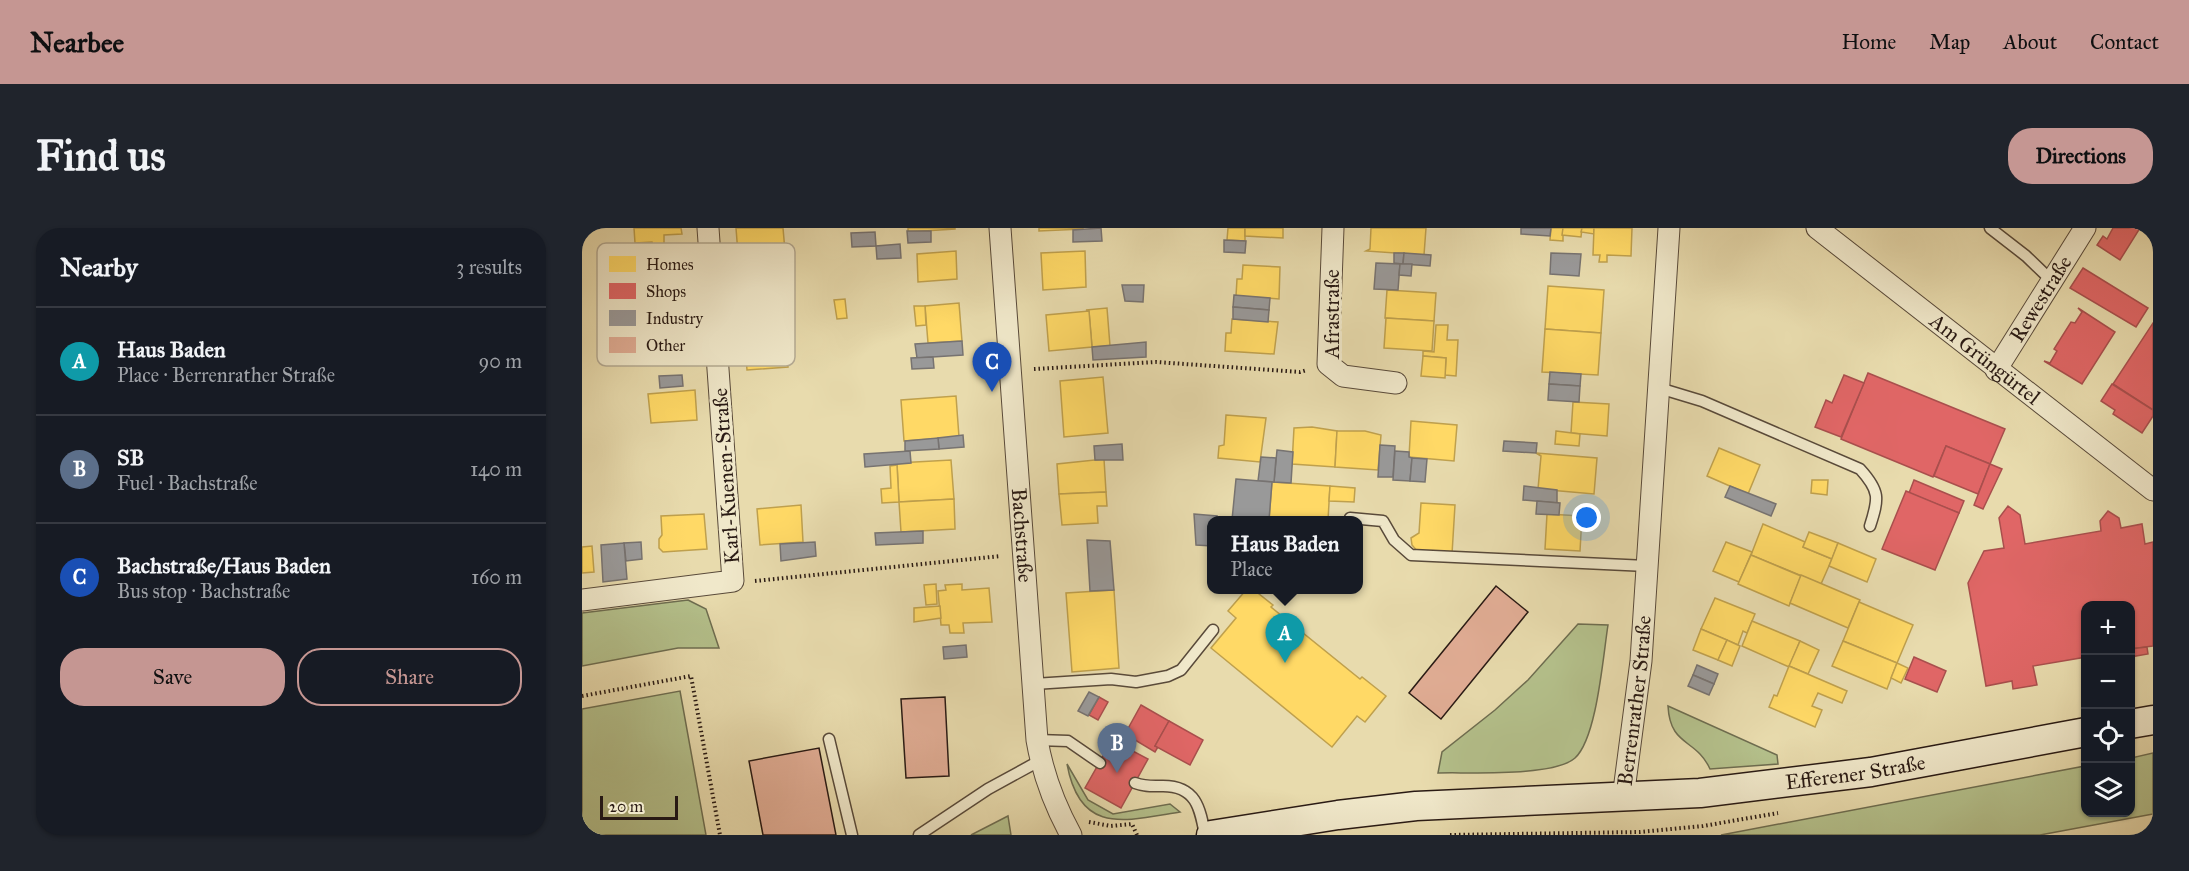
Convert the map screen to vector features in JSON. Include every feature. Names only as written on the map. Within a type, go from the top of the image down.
[{"type":"street","name":"Karl-Kuenen-Straße","points":[[708,228],[709,243]]},
{"type":"street","name":"Bachstraße","points":[[1000,228],[1039,750],[1055,806],[1076,831]]},
{"type":"street","name":"Afrastraße","points":[[1333,228],[1328,364],[1343,376],[1396,383]]},
{"type":"street","name":"Berrenrather Straße","points":[[1211,835],[1338,815],[1416,807],[1623,798],[1641,662],[1669,228]]},
{"type":"street","name":"Am Grüngürtel","points":[[1817,228],[1996,370],[2153,490]]},
{"type":"street","name":"Rewestraße","points":[[1996,370],[2085,228]]},
{"type":"street","name":"Karl-Kuenen-Straße","points":[[582,600],[733,581],[718,366]]},
{"type":"street","points":[[2135,723],[2153,720]]},
{"type":"street","name":"Efferener Straße","points":[[1623,798],[1700,793],[1871,772],[2081,733]]},
{"type":"lane","points":[[1990,228],[2026,255],[2052,281]]},
{"type":"lane","points":[[1659,388],[1702,400],[1860,469],[1873,483],[1878,502],[1870,525]]},
{"type":"lane","points":[[1363,519],[1383,521],[1394,540],[1412,555],[1647,566]]},
{"type":"lane","points":[[1034,684],[1111,679],[1136,682],[1168,676],[1181,670],[1213,630]]},
{"type":"lane","points":[[829,739],[852,835]]},
{"type":"lane","points":[[919,835],[988,789],[1039,750],[1068,741],[1100,763]]},
{"type":"lane","points":[[1135,783],[1148,788],[1176,787],[1191,794],[1199,804],[1205,835]]},
{"type":"path","points":[[1011,370],[1156,362],[1300,372],[1328,364]]},
{"type":"path","name":"Karl-Kuenen-Straße","points":[[733,581],[1023,554]]},
{"type":"path","points":[[582,696],[691,676],[720,835]]},
{"type":"path","points":[[1076,831],[1090,820],[1111,826],[1132,824],[1137,835]]},
{"type":"green space","points":[[688,600],[706,609],[719,648],[678,648],[582,666],[582,613]]},
{"type":"green space","points":[[1578,624],[1608,625],[1594,715],[1583,748],[1575,758],[1564,764],[1530,771],[1438,773],[1442,752],[1495,710],[1528,680]]},
{"type":"green space","points":[[680,691],[706,835],[582,835],[582,709]]},
{"type":"green space","points":[[1668,706],[1777,755],[1778,764],[1710,769],[1698,752],[1673,729]]},
{"type":"green space","points":[[2153,753],[2153,814],[2040,835],[1721,835],[2081,767],[2081,817],[2135,817],[2135,757]]},
{"type":"green space","points":[[1067,764],[1088,800],[1113,814],[1170,804],[1180,812],[1123,819],[1107,818],[1094,813],[1082,803],[1073,787]]},
{"type":"green space","points":[[1008,816],[1011,835],[971,835]]},
{"type":"building: Homes","points":[[634,228],[681,228],[682,234],[664,235],[664,243],[635,243]]},
{"type":"building: Homes","points":[[736,228],[783,228],[784,243],[737,243]]},
{"type":"building: Homes","points":[[908,228],[955,228],[955,229],[908,232]]},
{"type":"building: Homes","points":[[1039,228],[1083,228],[1083,229],[1039,231]]},
{"type":"building: Homes","points":[[1228,228],[1245,228],[1245,241],[1227,240]]},
{"type":"building: Homes","points":[[1245,228],[1283,228],[1283,238],[1245,236]]},
{"type":"building: Homes","points":[[1371,228],[1426,228],[1424,255],[1366,251],[1370,249]]},
{"type":"building: Homes","points":[[1551,228],[1563,228],[1563,241],[1550,240]]},
{"type":"building: Homes","points":[[1563,228],[1582,228],[1581,237],[1562,235]]},
{"type":"building: Homes","points":[[1582,228],[1594,228],[1594,234],[1581,232]]},
{"type":"building: Homes","points":[[1594,228],[1632,228],[1631,256],[1607,255],[1607,262],[1599,262],[1600,255],[1593,255]]},
{"type":"building: Homes","points":[[956,251],[957,279],[918,282],[917,254]]},
{"type":"building: Homes","points":[[1085,251],[1086,287],[1043,290],[1041,253]]},
{"type":"building: Homes","points":[[1243,265],[1280,267],[1279,299],[1236,296],[1237,279],[1242,279]]},
{"type":"building: Homes","points":[[1548,286],[1604,290],[1601,333],[1545,329]]},
{"type":"building: Homes","points":[[1387,290],[1436,293],[1434,321],[1385,318]]},
{"type":"building: Homes","points":[[845,299],[847,318],[837,319],[834,300]]},
{"type":"building: Homes","points":[[959,303],[962,341],[928,343],[925,306]]},
{"type":"building: Homes","points":[[914,306],[925,306],[926,325],[916,326]]},
{"type":"building: Homes","points":[[1107,308],[1110,346],[1092,347],[1089,311],[1086,310]]},
{"type":"building: Homes","points":[[1089,311],[1092,347],[1049,351],[1046,315]]},
{"type":"building: Homes","points":[[1386,318],[1434,321],[1432,351],[1384,348]]},
{"type":"building: Homes","points":[[1232,319],[1278,322],[1274,354],[1225,351],[1226,333],[1231,333]]},
{"type":"building: Homes","points":[[1436,325],[1448,325],[1447,340],[1458,340],[1456,376],[1445,375],[1446,358],[1423,356],[1423,351],[1434,352]]},
{"type":"building: Homes","points":[[1545,329],[1601,333],[1598,375],[1542,372]]},
{"type":"building: Homes","points":[[1423,356],[1446,358],[1445,378],[1421,376]]},
{"type":"building: Homes","points":[[747,366],[788,366],[788,367],[747,370]]},
{"type":"building: Homes","points":[[1103,377],[1108,433],[1064,437],[1060,381]]},
{"type":"building: Homes","points":[[695,390],[697,420],[651,423],[648,394]]},
{"type":"building: Homes","points":[[956,396],[959,437],[904,441],[901,400]]},
{"type":"building: Homes","points":[[1573,402],[1609,404],[1607,436],[1571,433]]},
{"type":"building: Homes","points":[[1226,415],[1266,418],[1260,462],[1218,458],[1219,446],[1224,445]]},
{"type":"building: Homes","points":[[1411,421],[1457,425],[1454,461],[1409,457]]},
{"type":"building: Homes","points":[[1312,427],[1337,431],[1335,467],[1292,464],[1294,428]]},
{"type":"building: Homes","points":[[1337,431],[1365,431],[1381,435],[1378,470],[1335,467]]},
{"type":"building: Homes","points":[[1556,431],[1580,434],[1579,446],[1555,444]]},
{"type":"building: Homes","points":[[1719,448],[1760,465],[1748,494],[1707,476]]},
{"type":"building: Homes","points":[[1536,453],[1597,458],[1594,494],[1538,489],[1541,456]]},
{"type":"building: Homes","points":[[1104,459],[1106,492],[1059,494],[1057,464]]},
{"type":"building: Homes","points":[[951,460],[954,499],[899,502],[897,463]]},
{"type":"building: Homes","points":[[897,465],[899,502],[882,503],[881,489],[891,488],[890,466]]},
{"type":"building: Homes","points":[[1812,480],[1828,480],[1827,495],[1811,493]]},
{"type":"building: Homes","points":[[1272,482],[1330,486],[1328,516],[1269,516]]},
{"type":"building: Homes","points":[[1330,486],[1355,488],[1354,502],[1329,501]]},
{"type":"building: Homes","points":[[1106,492],[1107,506],[1097,506],[1098,523],[1062,525],[1059,494]]},
{"type":"building: Homes","points":[[954,499],[955,529],[901,532],[899,502]]},
{"type":"building: Homes","points":[[1421,503],[1455,505],[1452,554],[1418,552],[1412,545],[1411,538],[1419,533]]},
{"type":"building: Homes","points":[[801,505],[803,542],[760,545],[757,509]]},
{"type":"building: Homes","points":[[704,514],[707,549],[663,552],[659,548],[659,539],[662,535],[661,516]]},
{"type":"building: Homes","points":[[1547,514],[1582,516],[1580,551],[1545,549]]},
{"type":"building: Homes","points":[[1763,524],[1805,542],[1803,547],[1832,559],[1821,584],[1751,555]]},
{"type":"building: Homes","points":[[1809,532],[1838,543],[1832,559],[1803,547]]},
{"type":"building: Homes","points":[[1726,542],[1752,552],[1739,582],[1713,571]]},
{"type":"building: Homes","points":[[1838,543],[1876,559],[1867,582],[1829,566]]},
{"type":"building: Homes","points":[[592,546],[594,572],[582,573],[582,547]]},
{"type":"building: Homes","points":[[1751,555],[1801,576],[1789,606],[1738,584]]},
{"type":"building: Homes","points":[[1801,575],[1860,600],[1848,628],[1790,603]]},
{"type":"building: Homes","points":[[936,584],[937,604],[926,605],[924,585]]},
{"type":"building: Homes","points":[[962,584],[962,590],[989,588],[992,622],[963,623],[964,633],[950,633],[949,625],[941,625],[938,591],[946,590],[945,585]]},
{"type":"building: Homes","points":[[1114,590],[1119,668],[1072,672],[1066,593]]},
{"type":"building: Homes","points":[[1243,594],[1259,594],[1273,605],[1271,607],[1360,679],[1362,677],[1386,696],[1365,722],[1357,716],[1332,747],[1211,648],[1236,618],[1228,611]]},
{"type":"building: Homes","points":[[1715,598],[1755,614],[1747,633],[1743,631],[1738,645],[1701,629]]},
{"type":"building: Homes","points":[[1859,602],[1913,625],[1897,663],[1843,641]]},
{"type":"building: Homes","points":[[940,606],[941,618],[914,622],[914,608]]},
{"type":"building: Homes","points":[[1752,621],[1800,641],[1789,667],[1742,646]]},
{"type":"building: Homes","points":[[1701,629],[1727,640],[1718,660],[1693,650]]},
{"type":"building: Homes","points":[[1727,640],[1740,646],[1732,666],[1718,660]]},
{"type":"building: Homes","points":[[1800,641],[1819,650],[1808,674],[1789,666]]},
{"type":"building: Homes","points":[[1843,641],[1897,663],[1887,689],[1832,666]]},
{"type":"building: Homes","points":[[1897,663],[1908,668],[1901,683],[1891,678]]},
{"type":"building: Homes","points":[[1789,666],[1847,691],[1842,703],[1818,693],[1812,706],[1822,710],[1815,727],[1769,707],[1774,695],[1777,696]]},
{"type":"building: Shops","points":[[2113,228],[2140,228],[2120,260],[2097,245],[2103,236],[2107,239]]},
{"type":"building: Shops","points":[[2083,268],[2148,308],[2136,327],[2070,288]]},
{"type":"building: Shops","points":[[2078,308],[2115,332],[2082,384],[2044,361],[2050,363],[2057,351],[2054,349],[2071,322],[2075,323],[2082,312]]},
{"type":"building: Shops","points":[[2153,323],[2153,410],[2113,384]]},
{"type":"building: Shops","points":[[1868,373],[2005,429],[1990,464],[1946,446],[1933,477],[1841,439]]},
{"type":"building: Shops","points":[[1844,375],[1864,383],[1841,437],[1815,427],[1826,400],[1832,403]]},
{"type":"building: Shops","points":[[2112,384],[2153,410],[2153,416],[2142,433],[2113,414],[2115,410],[2101,401]]},
{"type":"building: Shops","points":[[1946,446],[1990,464],[1978,494],[1934,476]]},
{"type":"building: Shops","points":[[1990,464],[2002,469],[1983,509],[1974,505]]},
{"type":"building: Shops","points":[[1914,480],[1964,501],[1959,513],[1909,493]]},
{"type":"building: Shops","points":[[1906,491],[1959,513],[1935,570],[1882,549]]},
{"type":"building: Shops","points":[[2008,506],[2020,515],[2025,544],[2101,531],[2100,521],[2108,511],[2119,518],[2121,528],[2142,524],[2145,544],[2153,542],[2153,646],[2135,648],[2135,601],[2081,601],[2081,658],[2033,666],[2037,685],[2013,689],[2012,681],[1986,686],[1968,583],[1984,551],[2004,548],[1999,518]]},
{"type":"building: Shops","points":[[2147,647],[2148,654],[2135,656],[2135,648]]},
{"type":"building: Shops","points":[[1914,657],[1946,671],[1937,692],[1905,679]]},
{"type":"building: Shops","points":[[1099,697],[1108,702],[1098,720],[1089,715]]},
{"type":"building: Shops","points":[[1141,705],[1169,721],[1155,746],[1158,747],[1155,752],[1125,734]]},
{"type":"building: Shops","points":[[1169,721],[1203,740],[1190,765],[1155,746]]},
{"type":"building: Shops","points":[[1112,740],[1148,759],[1121,808],[1085,788]]},
{"type":"building: Industry","points":[[1101,228],[1102,241],[1073,242],[1073,230]]},
{"type":"building: Industry","points":[[1521,228],[1551,228],[1550,236],[1521,234]]},
{"type":"building: Industry","points":[[907,231],[931,231],[931,242],[908,243]]},
{"type":"building: Industry","points":[[875,232],[876,246],[852,247],[851,233]]},
{"type":"building: Industry","points":[[1224,240],[1246,241],[1245,253],[1224,252]]},
{"type":"building: Industry","points":[[900,244],[901,258],[877,259],[876,246]]},
{"type":"building: Industry","points":[[1394,253],[1404,253],[1403,264],[1394,263]]},
{"type":"building: Industry","points":[[1404,253],[1431,255],[1430,266],[1403,264]]},
{"type":"building: Industry","points":[[1551,253],[1581,254],[1579,276],[1550,274]]},
{"type":"building: Industry","points":[[1376,263],[1400,264],[1398,290],[1374,289]]},
{"type":"building: Industry","points":[[1400,264],[1412,264],[1411,276],[1399,275]]},
{"type":"building: Industry","points":[[1122,285],[1144,285],[1143,302],[1125,301]]},
{"type":"building: Industry","points":[[1234,295],[1270,298],[1269,310],[1233,307]]},
{"type":"building: Industry","points":[[1233,307],[1269,310],[1268,322],[1233,319]]},
{"type":"building: Industry","points":[[962,341],[963,355],[917,358],[915,344]]},
{"type":"building: Industry","points":[[1146,342],[1146,357],[1093,360],[1092,347]]},
{"type":"building: Industry","points":[[933,357],[934,368],[912,369],[911,358]]},
{"type":"building: Industry","points":[[1550,372],[1581,374],[1580,386],[1549,384]]},
{"type":"building: Industry","points":[[682,375],[683,386],[660,388],[659,376]]},
{"type":"building: Industry","points":[[1549,384],[1580,386],[1579,402],[1548,400]]},
{"type":"building: Industry","points":[[963,435],[964,447],[939,449],[938,438]]},
{"type":"building: Industry","points":[[938,438],[939,449],[905,451],[905,441]]},
{"type":"building: Industry","points":[[1504,441],[1537,443],[1536,453],[1503,451]]},
{"type":"building: Industry","points":[[1122,444],[1123,460],[1095,460],[1094,446]]},
{"type":"building: Industry","points":[[1380,445],[1395,446],[1393,477],[1378,477]]},
{"type":"building: Industry","points":[[1277,450],[1293,452],[1291,483],[1274,482]]},
{"type":"building: Industry","points":[[910,451],[911,463],[865,467],[864,454]]},
{"type":"building: Industry","points":[[1395,451],[1409,452],[1409,457],[1412,458],[1410,481],[1393,480]]},
{"type":"building: Industry","points":[[1261,457],[1276,458],[1274,482],[1258,481]]},
{"type":"building: Industry","points":[[1412,458],[1427,459],[1425,482],[1410,481]]},
{"type":"building: Industry","points":[[1236,479],[1272,482],[1269,516],[1232,516]]},
{"type":"building: Industry","points":[[1524,486],[1557,490],[1557,503],[1523,500]]},
{"type":"building: Industry","points":[[1730,486],[1776,504],[1771,516],[1725,497]]},
{"type":"building: Industry","points":[[1537,501],[1560,503],[1559,515],[1536,514]]},
{"type":"building: Industry","points":[[1194,514],[1217,516],[1207,516],[1207,546],[1196,545]]},
{"type":"building: Industry","points":[[923,531],[923,543],[876,545],[875,533]]},
{"type":"building: Industry","points":[[1087,540],[1110,541],[1114,590],[1090,591]]},
{"type":"building: Industry","points":[[641,542],[642,559],[626,561],[624,543]]},
{"type":"building: Industry","points":[[815,542],[816,556],[781,561],[780,544]]},
{"type":"building: Industry","points":[[624,543],[627,579],[603,582],[601,545]]},
{"type":"building: Industry","points":[[966,645],[967,657],[944,659],[943,647]]},
{"type":"building: Industry","points":[[1697,665],[1718,674],[1714,684],[1693,675]]},
{"type":"building: Industry","points":[[1693,675],[1714,684],[1709,695],[1688,686]]},
{"type":"building: Industry","points":[[1089,692],[1099,697],[1088,716],[1078,711]]},
{"type":"building: Other","points":[[1496,586],[1528,612],[1441,719],[1409,693]]},
{"type":"building: Other","points":[[945,697],[949,776],[906,778],[901,699]]},
{"type":"building: Other","points":[[819,748],[836,835],[763,835],[749,761]]},
{"type":"place","name":"Bachstraße/Haus Baden","points":[[992,392]]},
{"type":"place","name":"Haus Baden","points":[[1285,663]]},
{"type":"place","name":"SB","points":[[1117,773]]}]
